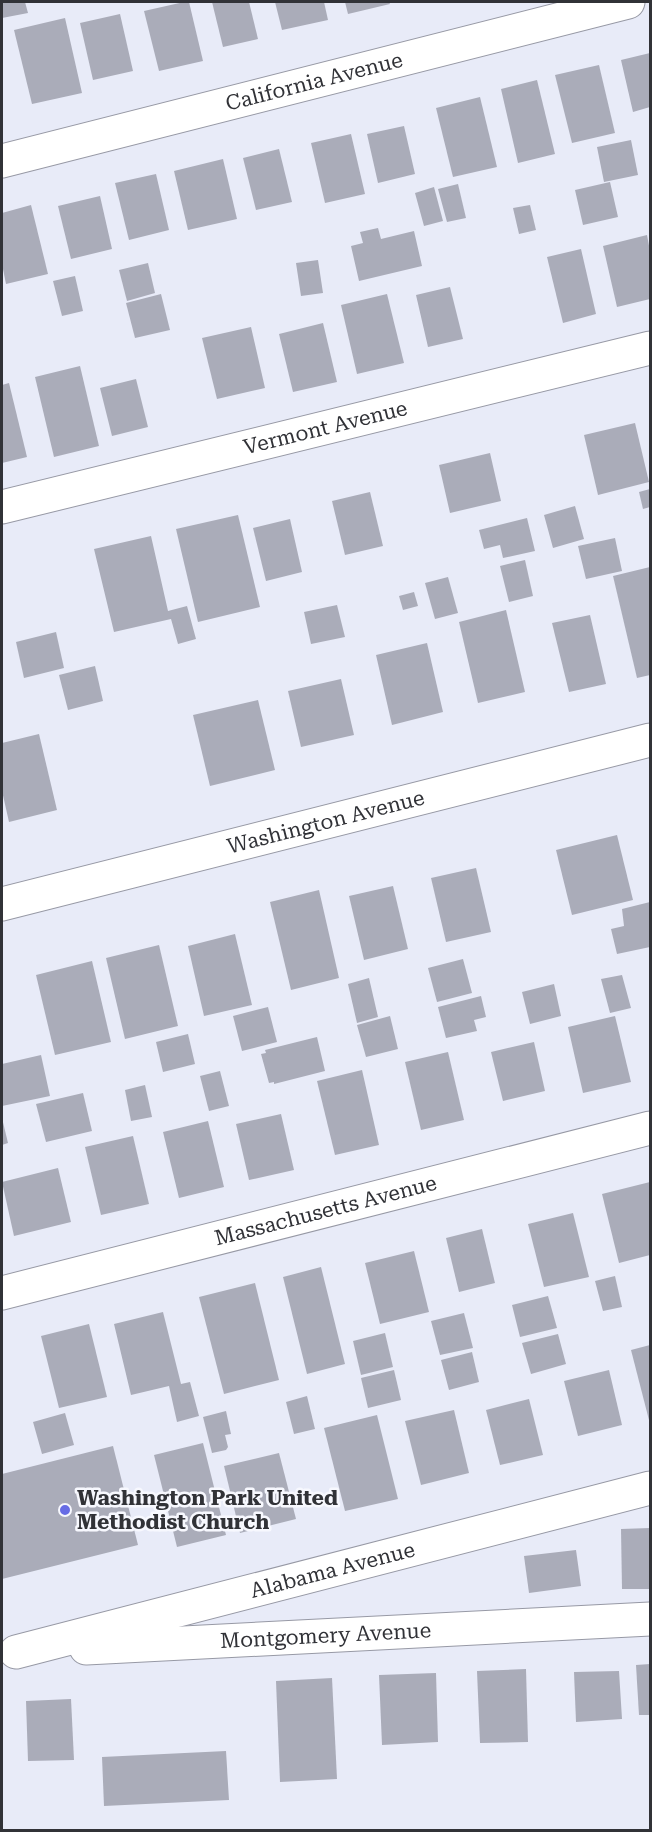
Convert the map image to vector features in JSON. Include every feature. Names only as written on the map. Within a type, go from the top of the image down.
[{"type":"street","name":"California Avenue","points":[[2,161],[628,2]]},
{"type":"street","name":"Vermont Avenue","points":[[2,507],[651,348]]},
{"type":"street","name":"Washington Avenue","points":[[2,904],[651,740]]},
{"type":"street","name":"Massachusetts Avenue","points":[[2,1293],[651,1128]]},
{"type":"street","name":"Alabama Avenue","points":[[9,1652],[651,1488]]},
{"type":"street","name":"Montgomery Avenue","points":[[9,1652],[651,1619]]},
{"type":"building","points":[[2,2],[25,2],[28,13],[2,18]]},
{"type":"building","points":[[189,2],[203,61],[159,71],[144,11]]},
{"type":"building","points":[[212,2],[249,2],[258,39],[223,47]]},
{"type":"building","points":[[275,2],[324,2],[328,20],[282,30]]},
{"type":"building","points":[[345,2],[389,2],[390,4],[348,14]]},
{"type":"building","points":[[120,14],[133,71],[93,80],[80,23]]},
{"type":"building","points":[[65,18],[82,93],[32,104],[14,30]]},
{"type":"building","points":[[650,53],[650,107],[633,112],[621,60]]},
{"type":"building","points":[[599,65],[615,133],[572,143],[555,75]]},
{"type":"building","points":[[537,80],[555,154],[518,163],[501,89]]},
{"type":"building","points":[[480,97],[497,167],[453,177],[436,108]]},
{"type":"building","points":[[404,126],[415,174],[378,183],[367,134]]},
{"type":"building","points":[[351,134],[365,194],[325,203],[311,143]]},
{"type":"building","points":[[631,140],[638,175],[604,182],[597,147]]},
{"type":"building","points":[[279,149],[292,202],[256,210],[243,158]]},
{"type":"building","points":[[223,159],[237,219],[188,230],[174,171]]},
{"type":"building","points":[[156,174],[169,230],[129,240],[115,183]]},
{"type":"building","points":[[610,182],[618,217],[583,225],[575,190]]},
{"type":"building","points":[[458,184],[466,218],[447,222],[438,189]]},
{"type":"building","points":[[434,187],[443,221],[424,226],[415,193]]},
{"type":"building","points":[[100,196],[112,249],[71,259],[58,206]]},
{"type":"building","points":[[31,205],[48,274],[6,284],[2,264],[2,213]]},
{"type":"building","points":[[530,205],[536,230],[519,234],[513,208]]},
{"type":"building","points":[[378,228],[381,239],[414,231],[422,266],[359,281],[351,246],[363,243],[360,232]]},
{"type":"building","points":[[647,235],[650,251],[650,299],[617,307],[603,246]]},
{"type":"building","points":[[581,249],[596,314],[563,323],[547,257]]},
{"type":"building","points":[[318,260],[323,293],[301,296],[296,263]]},
{"type":"building","points":[[148,263],[155,293],[127,301],[119,270]]},
{"type":"building","points":[[75,276],[83,311],[62,316],[53,281]]},
{"type":"building","points":[[450,287],[463,339],[428,347],[416,295]]},
{"type":"building","points":[[161,294],[170,330],[135,338],[126,303]]},
{"type":"building","points":[[387,294],[404,363],[357,374],[341,305]]},
{"type":"building","points":[[323,323],[337,382],[293,392],[279,334]]},
{"type":"building","points":[[251,327],[265,388],[217,399],[202,338]]},
{"type":"building","points":[[80,366],[99,446],[54,457],[35,377]]},
{"type":"building","points":[[136,379],[148,427],[112,436],[100,388]]},
{"type":"building","points":[[9,383],[27,457],[2,463],[2,385]]},
{"type":"building","points":[[635,423],[649,482],[598,495],[584,435]]},
{"type":"building","points":[[490,453],[501,501],[450,513],[439,465]]},
{"type":"building","points":[[650,489],[650,507],[643,509],[639,492]]},
{"type":"building","points":[[370,492],[383,546],[345,555],[332,501]]},
{"type":"building","points":[[575,506],[584,539],[553,548],[544,515]]},
{"type":"building","points":[[238,515],[260,607],[198,622],[176,529]]},
{"type":"building","points":[[527,518],[535,551],[503,558],[500,545],[484,549],[479,530]]},
{"type":"building","points":[[290,519],[302,572],[266,581],[253,528]]},
{"type":"building","points":[[151,536],[168,611],[187,606],[196,639],[178,644],[171,619],[114,632],[94,549]]},
{"type":"building","points":[[615,538],[622,571],[586,579],[578,546]]},
{"type":"building","points":[[525,560],[533,596],[509,602],[500,566]]},
{"type":"building","points":[[650,567],[650,675],[637,678],[613,576]]},
{"type":"building","points":[[448,577],[458,613],[435,619],[425,583]]},
{"type":"building","points":[[414,592],[418,606],[403,610],[399,596]]},
{"type":"building","points":[[337,605],[345,637],[311,644],[304,612]]},
{"type":"building","points":[[506,610],[525,692],[478,703],[459,622]]},
{"type":"building","points":[[590,615],[606,684],[569,692],[552,623]]},
{"type":"building","points":[[56,632],[64,668],[24,678],[16,642]]},
{"type":"building","points":[[427,643],[443,712],[392,725],[376,655]]},
{"type":"building","points":[[95,666],[103,701],[68,710],[59,675]]},
{"type":"building","points":[[341,679],[354,735],[301,747],[288,691]]},
{"type":"building","points":[[258,700],[275,770],[210,786],[193,715]]},
{"type":"building","points":[[39,734],[57,810],[9,822],[2,791],[2,743]]},
{"type":"building","points":[[617,835],[633,900],[572,915],[556,850]]},
{"type":"building","points":[[476,868],[491,932],[446,942],[431,878]]},
{"type":"building","points":[[393,886],[408,949],[364,960],[349,896]]},
{"type":"building","points":[[319,890],[339,978],[291,990],[270,902]]},
{"type":"building","points":[[650,902],[650,947],[617,954],[611,929],[624,926],[622,909]]},
{"type":"building","points":[[235,934],[252,1005],[204,1016],[188,946]]},
{"type":"building","points":[[159,945],[178,1026],[125,1039],[106,958]]},
{"type":"building","points":[[463,959],[472,993],[437,1002],[428,968]]},
{"type":"building","points":[[92,961],[111,1042],[55,1055],[36,975]]},
{"type":"building","points":[[622,975],[631,1008],[610,1013],[601,979]]},
{"type":"building","points":[[369,978],[378,1017],[357,1023],[348,984]]},
{"type":"building","points":[[554,984],[561,1016],[530,1024],[522,992]]},
{"type":"building","points":[[481,996],[486,1017],[474,1020],[477,1031],[446,1038],[438,1007]]},
{"type":"building","points":[[268,1007],[277,1042],[242,1051],[233,1016]]},
{"type":"building","points":[[390,1016],[398,1049],[366,1057],[357,1025]]},
{"type":"building","points":[[615,1016],[631,1082],[583,1093],[568,1027]]},
{"type":"building","points":[[188,1034],[195,1064],[163,1072],[156,1042]]},
{"type":"building","points":[[317,1037],[325,1071],[274,1084],[274,1082],[269,1083],[261,1054],[266,1053],[265,1050]]},
{"type":"building","points":[[534,1042],[545,1091],[503,1101],[491,1052]]},
{"type":"building","points":[[448,1052],[464,1120],[421,1130],[405,1062]]},
{"type":"building","points":[[41,1055],[50,1096],[2,1106],[2,1064]]},
{"type":"building","points":[[362,1070],[379,1145],[335,1155],[317,1081]]},
{"type":"building","points":[[220,1071],[229,1106],[209,1111],[200,1076]]},
{"type":"building","points":[[145,1085],[152,1117],[131,1121],[125,1090]]},
{"type":"building","points":[[83,1093],[92,1131],[46,1142],[36,1104]]},
{"type":"building","points":[[281,1114],[294,1170],[249,1180],[236,1124]]},
{"type":"building","points":[[2,1118],[8,1143],[2,1145]]},
{"type":"building","points":[[208,1121],[224,1187],[179,1198],[163,1132]]},
{"type":"building","points":[[133,1136],[149,1204],[101,1215],[85,1147]]},
{"type":"building","points":[[58,1168],[71,1222],[14,1236],[2,1182]]},
{"type":"building","points":[[650,1182],[650,1255],[619,1263],[602,1194]]},
{"type":"building","points":[[573,1213],[589,1277],[544,1287],[528,1224]]},
{"type":"building","points":[[482,1229],[495,1283],[459,1292],[446,1238]]},
{"type":"building","points":[[414,1251],[429,1312],[380,1324],[365,1263]]},
{"type":"building","points":[[321,1267],[345,1364],[307,1374],[283,1277]]},
{"type":"building","points":[[615,1276],[622,1307],[603,1311],[595,1281]]},
{"type":"building","points":[[255,1283],[279,1380],[224,1394],[199,1297]]},
{"type":"building","points":[[548,1296],[557,1328],[520,1337],[512,1305]]},
{"type":"building","points":[[163,1312],[181,1384],[190,1382],[199,1416],[177,1422],[169,1386],[131,1395],[114,1324]]},
{"type":"building","points":[[464,1313],[473,1348],[440,1355],[431,1321]]},
{"type":"building","points":[[89,1324],[107,1397],[59,1408],[41,1336]]},
{"type":"building","points":[[385,1333],[393,1367],[361,1375],[353,1341]]},
{"type":"building","points":[[558,1334],[566,1364],[531,1374],[522,1343]]},
{"type":"building","points":[[650,1345],[650,1424],[631,1350]]},
{"type":"building","points":[[472,1352],[479,1382],[449,1390],[441,1360]]},
{"type":"building","points":[[394,1370],[401,1400],[368,1408],[361,1378]]},
{"type":"building","points":[[609,1370],[622,1425],[578,1436],[564,1381]]},
{"type":"building","points":[[307,1396],[315,1429],[294,1434],[286,1402]]},
{"type":"building","points":[[529,1399],[543,1455],[500,1465],[486,1410]]},
{"type":"building","points":[[454,1410],[469,1473],[421,1485],[405,1421]]},
{"type":"building","points":[[226,1411],[231,1434],[225,1435],[228,1447],[226,1450],[212,1453],[203,1417]]},
{"type":"building","points":[[65,1413],[74,1445],[42,1454],[33,1422]]},
{"type":"building","points":[[377,1415],[398,1499],[345,1511],[324,1428]]},
{"type":"building","points":[[203,1443],[226,1535],[177,1547],[154,1455]]},
{"type":"building","name":"Washington Park United Methodist Church","points":[[113,1446],[138,1545],[2,1579],[2,1474]]},
{"type":"building","points":[[279,1453],[296,1519],[240,1533],[224,1466]]},
{"type":"building","points":[[650,1528],[650,1589],[622,1589],[621,1529]]},
{"type":"building","points":[[576,1550],[581,1586],[529,1593],[524,1556]]},
{"type":"building","points":[[650,1664],[650,1715],[639,1715],[636,1665]]},
{"type":"building","points":[[526,1669],[528,1742],[480,1743],[477,1671]]},
{"type":"building","points":[[619,1671],[622,1719],[576,1722],[574,1672]]},
{"type":"building","points":[[436,1673],[438,1742],[382,1745],[379,1675]]},
{"type":"building","points":[[332,1678],[337,1779],[280,1782],[276,1681]]},
{"type":"building","points":[[71,1699],[74,1760],[28,1761],[26,1701]]},
{"type":"building","points":[[226,1751],[229,1800],[104,1806],[102,1757]]},
{"type":"place","name":"Washington Park United Methodist Church","points":[[65,1510]]}]
